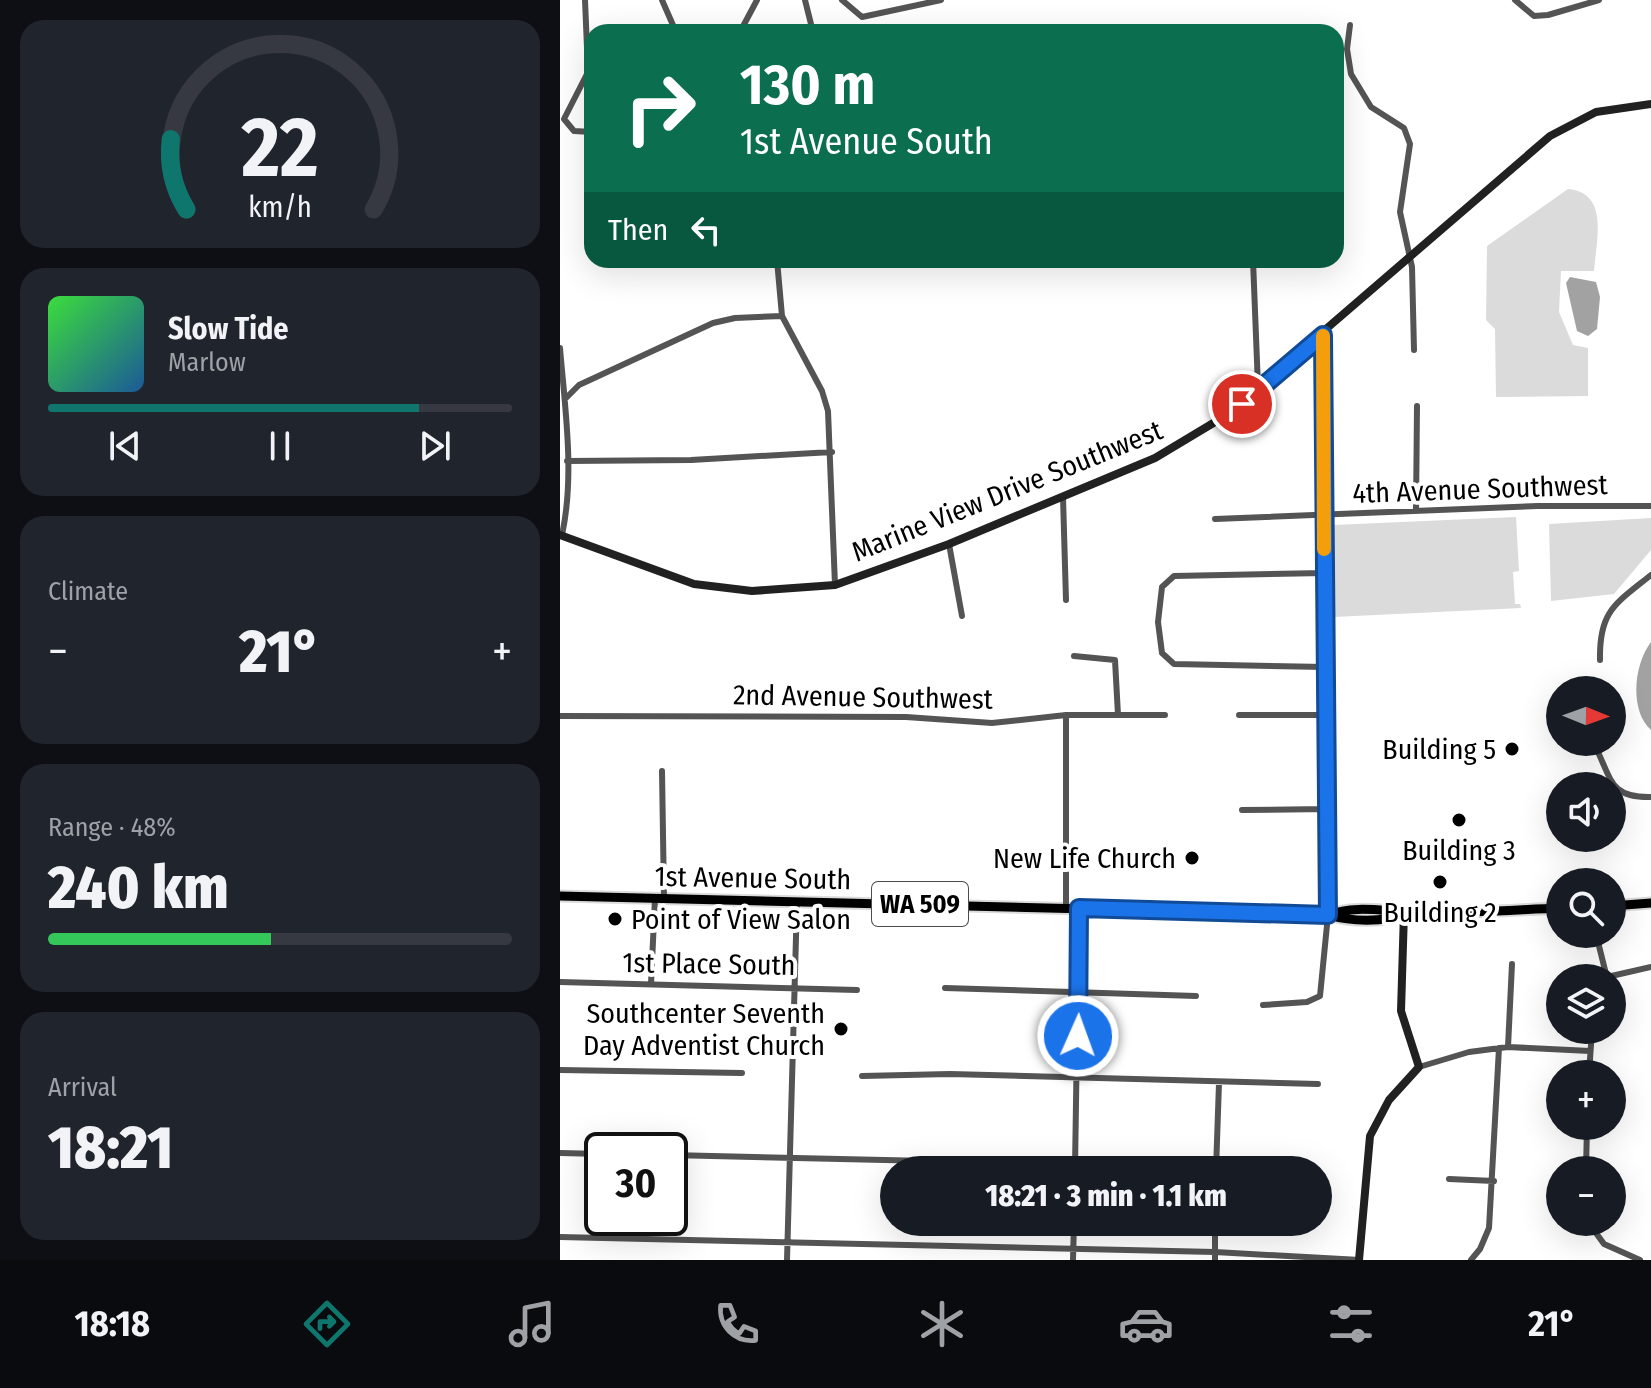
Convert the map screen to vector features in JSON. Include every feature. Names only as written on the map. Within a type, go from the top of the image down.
[{"type":"main road","name":"1st Avenue South","points":[[560,896],[1066,907],[1328,915],[1344,919],[1395,918],[1404,912],[1546,908]]},
{"type":"main road","points":[[1626,905],[1651,903]]},
{"type":"street","points":[[585,0],[588,24]]},
{"type":"street","points":[[662,0],[672,24]]},
{"type":"street","points":[[744,24],[757,0]]},
{"type":"street","points":[[805,0],[811,24]]},
{"type":"street","points":[[842,0],[862,17],[941,0]]},
{"type":"street","points":[[1515,0],[1534,16],[1599,0]]},
{"type":"street","points":[[1350,25],[1347,49],[1351,74],[1371,107],[1404,128],[1408,136],[1409,156],[1400,212],[1410,257],[1414,350]]},
{"type":"street","points":[[584,80],[564,119],[574,131],[584,132]]},
{"type":"street","name":"Marine View Drive Southwest","points":[[561,535],[650,569],[721,589],[786,590],[835,585],[949,544],[1063,497],[1192,438],[1258,391],[1565,126],[1596,112],[1651,104]]},
{"type":"street","points":[[778,268],[782,316],[822,391],[832,430],[835,585]]},
{"type":"street","points":[[1253,268],[1258,391]]},
{"type":"street","points":[[566,398],[579,385],[713,323],[735,318],[782,316]]},
{"type":"street","points":[[1263,1005],[1307,1002],[1320,996],[1328,915],[1323,335]]},
{"type":"street","points":[[560,348],[566,398],[568,494],[561,535]]},
{"type":"street","points":[[1416,511],[1417,406]]},
{"type":"street","points":[[567,461],[691,460],[832,452]]},
{"type":"street","points":[[1063,497],[1066,600]]},
{"type":"street","name":"4th Avenue Southwest","points":[[1215,519],[1651,506]]},
{"type":"street","points":[[949,544],[962,616]]},
{"type":"street","points":[[1324,573],[1174,576],[1167,581],[1160,595],[1159,642],[1166,660],[1184,666],[1325,667]]},
{"type":"street","points":[[1600,660],[1599,635],[1607,613],[1651,575]]},
{"type":"street","points":[[1074,656],[1115,660],[1118,715]]},
{"type":"street","points":[[1066,715],[1066,907]]},
{"type":"street","name":"2nd Avenue Southwest","points":[[560,716],[906,717],[992,723],[1066,715],[1165,715]]},
{"type":"street","points":[[1239,715],[1326,715]]},
{"type":"street","points":[[1600,756],[1619,792],[1631,797],[1651,797]]},
{"type":"street","points":[[651,984],[659,898],[662,771]]},
{"type":"street","points":[[1242,810],[1327,809]]},
{"type":"street","points":[[787,1260],[797,901]]},
{"type":"street","points":[[1075,1156],[1079,908]]},
{"type":"street","points":[[1404,912],[1401,1011],[1419,1067]]},
{"type":"street","points":[[1508,1047],[1512,964]]},
{"type":"street","points":[[1626,973],[1651,967]]},
{"type":"street","name":"1st Place South","points":[[560,982],[857,990]]},
{"type":"street","points":[[945,988],[1196,996]]},
{"type":"street","points":[[1590,1060],[1591,1044]]},
{"type":"street","points":[[560,1237],[1215,1252],[1359,1260],[1370,1136],[1389,1100],[1419,1067],[1469,1052],[1508,1047],[1590,1051]]},
{"type":"street","points":[[1472,1258],[1489,1228],[1499,1048]]},
{"type":"street","points":[[560,1070],[742,1073]]},
{"type":"street","points":[[862,1076],[950,1074],[1077,1080],[1318,1084]]},
{"type":"street","points":[[1216,1156],[1219,1083]]},
{"type":"street","points":[[560,1153],[584,1154]]},
{"type":"street","points":[[688,1155],[880,1160]]},
{"type":"street","points":[[1449,1179],[1494,1181]]},
{"type":"street","points":[[1073,1236],[1073,1260]]},
{"type":"street","points":[[1215,1236],[1215,1260]]},
{"type":"street","points":[[1596,1236],[1608,1247],[1640,1260]]},
{"type":"shaded area","points":[[1568,189],[1581,192],[1590,199],[1598,220],[1594,271],[1561,271],[1559,312],[1573,345],[1588,348],[1588,396],[1496,397],[1495,329],[1486,320],[1487,246]]},
{"type":"shaded area","points":[[1570,277],[1596,282],[1600,297],[1597,329],[1588,336],[1577,331],[1566,283]]},
{"type":"shaded area","points":[[1516,517],[1519,571],[1513,572],[1515,604],[1520,604],[1521,608],[1334,617],[1333,525]]},
{"type":"shaded area","points":[[1651,518],[1651,550],[1614,594],[1551,601],[1549,524]]},
{"type":"shaded area","points":[[1651,642],[1651,730],[1639,711],[1636,687],[1641,662]]},
{"type":"slow traffic","points":[[1323,336],[1324,549]]},
{"type":"place","name":"Building 5","points":[[1512,749]]},
{"type":"place","name":"Building 3","points":[[1459,820]]},
{"type":"place","name":"New Life Church","points":[[1192,858]]},
{"type":"place","name":"Building 2","points":[[1440,882]]},
{"type":"place","name":"Point of View Salon","points":[[615,919]]},
{"type":"place","name":"Southcenter Seventh Day Adventist Church","points":[[841,1029]]},
{"type":"route","points":[[1078,1036],[1079,908],[1328,915],[1323,335],[1242,404]]}]
